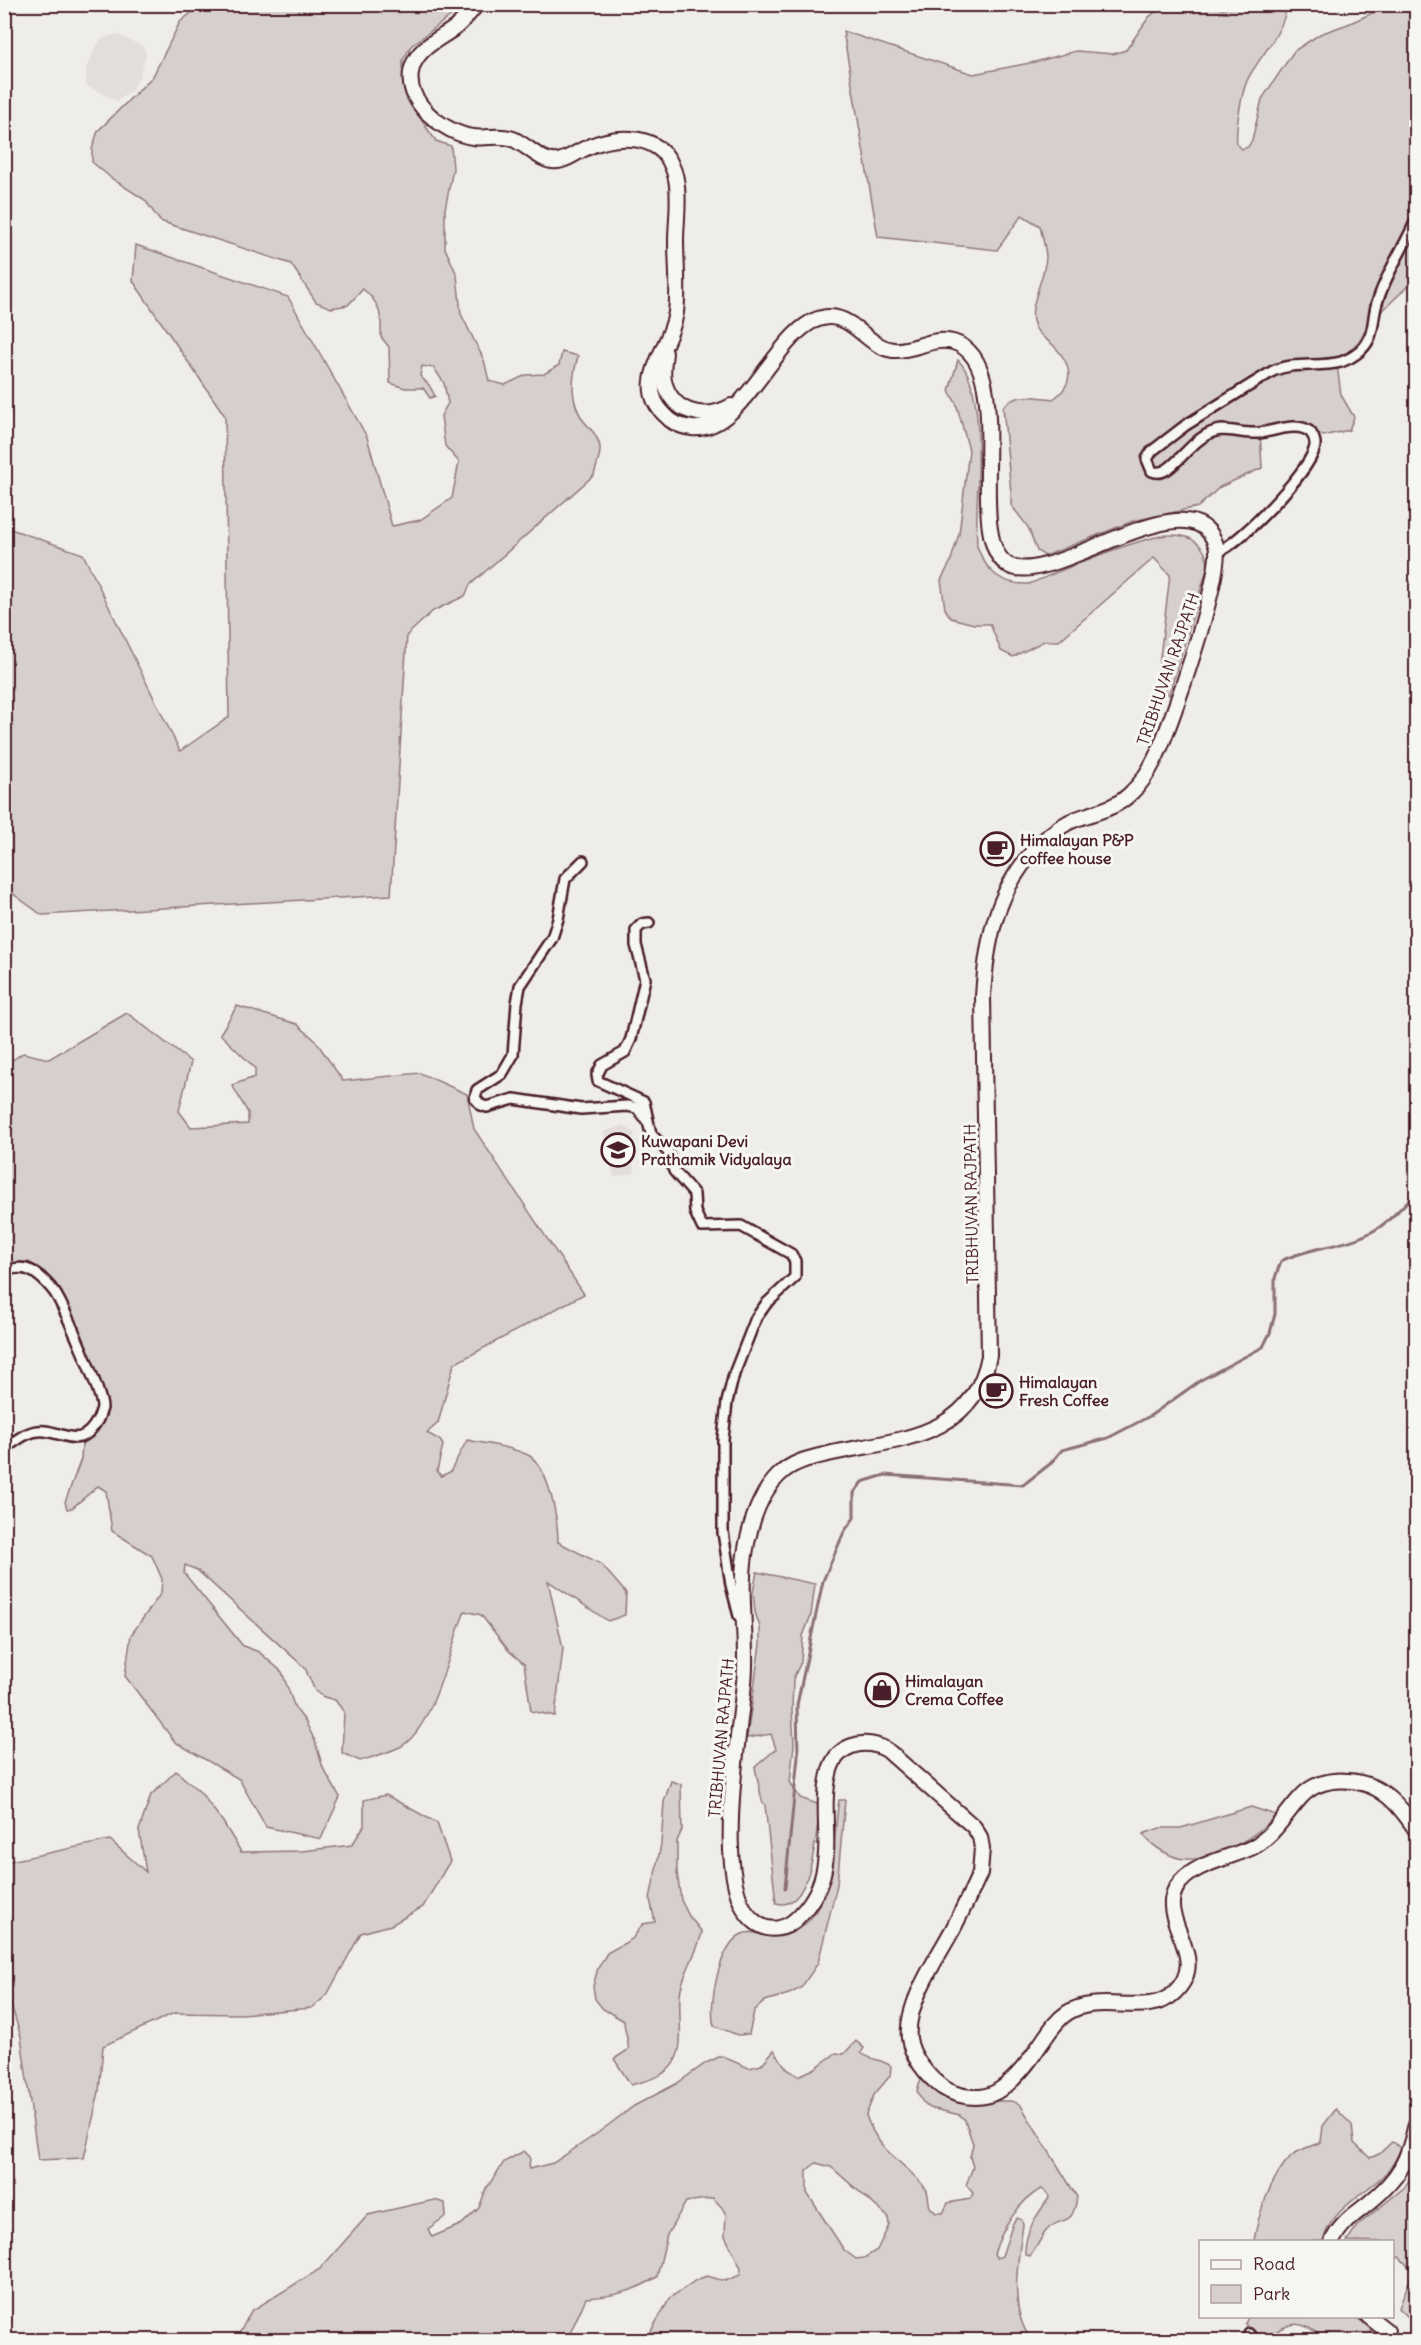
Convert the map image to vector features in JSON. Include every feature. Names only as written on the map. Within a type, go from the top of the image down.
[{"type":"highway","points":[[477,4],[457,26],[418,56],[413,66],[411,76],[415,95],[430,115],[453,131],[476,138],[510,138],[553,162],[595,144],[616,140],[641,141],[659,149],[671,164],[677,187],[677,309],[674,324],[653,370],[651,384],[658,406],[671,420],[687,427],[710,426],[723,418],[791,341],[806,326],[820,319],[832,317],[843,320],[876,344],[888,349],[906,349],[942,341],[953,342],[970,354],[983,381],[988,418],[989,526],[994,549],[1005,563],[1024,570],[1043,566],[1135,531],[1173,522],[1190,522],[1202,526],[1213,538],[1218,552]]},
{"type":"highway","name":"TRIBHUVAN RAJPATH","points":[[1218,552],[1212,591],[1165,737],[1150,769],[1140,784],[1120,803],[1069,822],[1043,841],[1012,878],[993,922],[983,1004],[989,1356],[980,1386],[974,1397],[961,1411],[931,1430],[905,1439],[804,1460],[788,1467],[776,1477],[759,1506],[746,1547],[741,1601],[744,1638],[743,1697],[732,1790],[730,1834],[733,1870],[737,1893],[744,1909],[753,1920],[766,1928],[784,1927],[797,1918],[821,1883],[826,1855],[829,1774],[841,1753],[855,1744],[870,1743],[887,1750],[971,1824],[978,1834],[982,1848],[980,1873],[923,1985],[909,2028],[912,2049],[924,2069],[941,2086],[958,2094],[978,2097],[993,2094],[1003,2087],[1025,2065],[1055,2024],[1073,2010],[1093,2004],[1148,2004],[1162,2001],[1174,1993],[1182,1982],[1189,1958],[1176,1922],[1172,1902],[1181,1881],[1194,1871],[1254,1847],[1264,1840],[1302,1795],[1315,1786],[1345,1781],[1373,1787],[1392,1801],[1416,1830]]},
{"type":"highway","points":[[1333,2240],[1344,2223],[1382,2192],[1400,2171],[1409,2155],[1416,2124]]},
{"type":"highway","points":[[1371,2318],[1387,2331],[1389,2340]]},
{"type":"street","points":[[1218,552],[1228,548],[1292,484],[1314,451],[1315,441],[1312,434],[1305,429],[1294,428],[1257,433],[1224,430],[1211,432],[1196,441],[1165,472],[1158,474],[1152,471],[1147,459],[1152,451],[1203,414],[1273,371],[1284,366],[1340,362],[1353,357],[1370,339],[1377,303],[1394,259],[1416,220]]},
{"type":"street","points":[[583,861],[565,879],[552,938],[520,986],[517,1003],[516,1044],[513,1055],[502,1074],[477,1090],[475,1098],[481,1106],[487,1107],[514,1098],[581,1109],[627,1106],[637,1108],[649,1123]]},
{"type":"street","points":[[649,923],[642,924],[636,930],[636,945],[645,979],[631,1039],[625,1052],[602,1065],[597,1075],[598,1081],[644,1102],[651,1134],[668,1152],[674,1172],[694,1194],[695,1212],[702,1227],[741,1226],[791,1254],[795,1261],[795,1277],[766,1304],[756,1318],[734,1374],[727,1402],[723,1439],[723,1532],[744,1638]]},
{"type":"street","points":[[4,1270],[28,1269],[37,1274],[53,1290],[92,1373],[102,1407],[98,1420],[87,1433],[79,1438],[71,1439],[45,1431],[25,1434],[4,1449]]},
{"type":"shaded area","points":[[116,34],[143,46],[146,55],[139,78],[131,91],[117,101],[86,85],[86,69],[94,50],[101,39]]},
{"type":"shaded area","name":"Kuwapani Devi Prathamik Vidyalaya","points":[[623,1125],[635,1133],[628,1147],[635,1173],[614,1177],[603,1132]]},
{"type":"green space","points":[[201,5],[465,5],[411,46],[403,60],[403,82],[417,114],[436,141],[451,146],[453,169],[445,209],[445,248],[457,275],[461,314],[484,360],[489,381],[505,385],[526,375],[544,374],[559,365],[562,352],[578,356],[573,380],[575,404],[597,439],[600,454],[594,475],[470,585],[465,596],[433,611],[407,635],[391,895],[42,915],[5,888],[5,527],[83,554],[180,751],[229,717],[225,416],[133,281],[136,245],[288,297],[367,437],[392,526],[420,520],[452,498],[459,462],[445,446],[441,416],[448,403],[444,383],[434,368],[422,366],[420,376],[435,396],[430,398],[423,388],[405,388],[390,383],[389,347],[381,337],[379,310],[373,299],[363,289],[348,305],[331,308],[316,302],[291,264],[160,221],[145,200],[111,178],[92,162],[92,149],[98,131],[153,76],[180,22]]},
{"type":"green space","points":[[1205,5],[1223,9],[1236,5],[1287,5],[1282,24],[1250,75],[1244,89],[1237,129],[1237,144],[1242,149],[1248,147],[1252,140],[1262,99],[1294,51],[1320,34],[1390,5],[1416,5],[1416,278],[1367,326],[1361,339],[1343,357],[1336,357],[1341,395],[1354,417],[1349,430],[1323,436],[1310,428],[1260,430],[1262,468],[1220,487],[1198,507],[1133,521],[1045,556],[1037,551],[1028,527],[1011,505],[1003,407],[1020,397],[1053,399],[1068,380],[1069,373],[1064,359],[1038,332],[1033,321],[1033,308],[1046,258],[1040,226],[1022,215],[997,250],[878,237],[843,31],[973,74],[1035,62],[1076,51],[1113,54],[1126,50],[1149,17],[1161,7]]},
{"type":"green space","points":[[958,360],[968,375],[977,420],[977,546],[985,563],[996,575],[1010,582],[1029,584],[1110,551],[1166,535],[1185,536],[1196,542],[1205,552],[1208,566],[1169,695],[1157,681],[1170,575],[1154,558],[1059,641],[1044,641],[1013,657],[1001,651],[990,624],[974,624],[951,618],[945,609],[941,580],[950,563],[959,534],[969,450],[956,403],[949,391]]},
{"type":"green space","points":[[237,1006],[297,1024],[315,1040],[343,1081],[420,1073],[467,1094],[474,1129],[584,1294],[454,1364],[438,1423],[427,1433],[440,1440],[443,1445],[437,1471],[441,1476],[450,1472],[467,1440],[526,1454],[541,1469],[546,1480],[554,1507],[558,1542],[601,1564],[626,1593],[625,1615],[608,1621],[548,1581],[563,1648],[555,1716],[531,1711],[524,1664],[509,1651],[481,1615],[465,1611],[440,1685],[422,1723],[412,1737],[400,1747],[360,1761],[342,1753],[344,1712],[335,1700],[315,1691],[305,1668],[197,1570],[185,1565],[184,1573],[243,1646],[259,1652],[282,1672],[295,1708],[305,1721],[315,1741],[323,1768],[340,1797],[321,1839],[266,1827],[239,1779],[175,1742],[125,1676],[131,1635],[161,1593],[162,1579],[152,1556],[112,1531],[106,1491],[98,1486],[72,1508],[67,1509],[65,1502],[81,1459],[82,1444],[102,1422],[106,1401],[60,1291],[45,1272],[29,1262],[5,1263],[4,1069],[8,1063],[23,1053],[49,1059],[127,1013],[191,1062],[179,1111],[191,1127],[248,1124],[248,1113],[232,1085],[255,1077],[255,1068],[220,1034]]},
{"type":"green space","points":[[757,1572],[815,1584],[811,1615],[803,1636],[801,1662],[793,1679],[794,1744],[790,1782],[800,1798],[820,1805],[814,1849],[805,1883],[798,1896],[788,1903],[776,1903],[765,1805],[762,1801],[755,1767],[776,1749],[771,1734],[747,1738],[760,1644],[760,1627],[755,1612],[753,1592]]},
{"type":"green space","points":[[176,1771],[201,1793],[223,1822],[241,1852],[302,1851],[352,1845],[364,1826],[364,1800],[386,1795],[437,1823],[450,1861],[423,1907],[391,1925],[361,1933],[327,1995],[312,2008],[242,2014],[174,2013],[103,2046],[99,2092],[84,2158],[38,2160],[21,2037],[5,1985],[5,1862],[110,1840],[146,1872],[139,1830],[151,1795]]},
{"type":"green space","points":[[671,1781],[681,1784],[682,1830],[677,1841],[677,1872],[681,1900],[689,1916],[702,1932],[681,1988],[680,2046],[677,2057],[671,2067],[662,2074],[631,2085],[614,2059],[628,2050],[624,2021],[603,2009],[595,1999],[593,1986],[598,1968],[607,1953],[632,1939],[643,1924],[655,1922],[650,1899],[661,1844],[664,1802]]},
{"type":"green space","points":[[839,1800],[845,1800],[837,1885],[818,1963],[801,1988],[765,2001],[754,2011],[749,2034],[738,2035],[714,2026],[713,2004],[717,1976],[721,1962],[734,1940],[746,1933],[775,1937],[791,1933],[806,1923],[818,1907],[829,1878]]},
{"type":"green space","points":[[1251,1807],[1276,1815],[1259,1831],[1236,1846],[1198,1859],[1174,1857],[1156,1847],[1143,1834],[1160,1828],[1181,1828]]},
{"type":"green space","points":[[856,2041],[864,2048],[861,2053],[891,2066],[890,2076],[874,2095],[866,2115],[871,2128],[885,2148],[926,2189],[930,2207],[936,2213],[943,2213],[948,2203],[970,2199],[973,2193],[966,2185],[973,2167],[970,2157],[973,2144],[965,2120],[960,2115],[930,2108],[922,2101],[917,2091],[920,2081],[925,2078],[965,2101],[1011,2101],[1020,2104],[1077,2197],[1069,2218],[1046,2231],[1030,2256],[1025,2255],[1026,2239],[1035,2218],[1049,2198],[1042,2189],[1034,2194],[1012,2217],[994,2254],[997,2258],[1002,2256],[1013,2223],[1017,2218],[1022,2220],[1017,2269],[1017,2300],[1025,2329],[1032,2340],[648,2340],[648,2336],[670,2298],[696,2280],[707,2276],[725,2281],[740,2275],[741,2268],[725,2236],[726,2212],[713,2198],[686,2202],[667,2235],[657,2277],[623,2292],[586,2298],[567,2340],[236,2340],[251,2311],[320,2269],[368,2215],[434,2200],[445,2203],[446,2216],[428,2229],[432,2237],[462,2224],[479,2208],[486,2189],[504,2162],[524,2151],[530,2157],[529,2169],[553,2163],[634,2106],[676,2084],[706,2063],[721,2056],[749,2068],[761,2065],[774,2050],[787,2069],[798,2076],[814,2069],[836,2053],[844,2054]],"holes":[[[816,2163],[831,2167],[888,2217],[889,2225],[877,2250],[864,2258],[856,2259],[844,2250],[807,2193],[807,2170]]]},
{"type":"green space","points":[[1336,2109],[1352,2125],[1354,2143],[1370,2158],[1379,2154],[1392,2142],[1401,2148],[1389,2170],[1348,2204],[1332,2221],[1323,2240],[1254,2240],[1262,2208],[1277,2174],[1291,2156],[1321,2142],[1323,2126]]},
{"type":"green space","points":[[1416,2168],[1416,2325],[1399,2308],[1413,2271],[1399,2257],[1394,2260],[1394,2240],[1348,2240],[1357,2226],[1405,2187]]},
{"type":"green space","points":[[1248,2318],[1357,2318],[1368,2325],[1375,2340],[1326,2340],[1310,2329],[1297,2324],[1284,2327],[1268,2337],[1253,2332],[1245,2324]]},
{"type":"waterway","points":[[785,1888],[798,1756],[797,1705],[823,1581],[844,1532],[854,1518],[854,1493],[862,1482],[885,1475],[1023,1485],[1050,1464],[1062,1450],[1108,1438],[1150,1416],[1201,1380],[1263,1347],[1275,1314],[1275,1278],[1281,1261],[1304,1252],[1364,1236],[1386,1222],[1416,1192]]},
{"type":"place","name":"Himalayan P&P coffee house","points":[[997,849]]},
{"type":"place","name":"Kuwapani Devi Prathamik Vidyalaya","points":[[618,1150]]},
{"type":"place","name":"Himalayan Fresh Coffee","points":[[996,1391]]},
{"type":"place","name":"Himalayan Crema Coffee","points":[[882,1690]]}]
